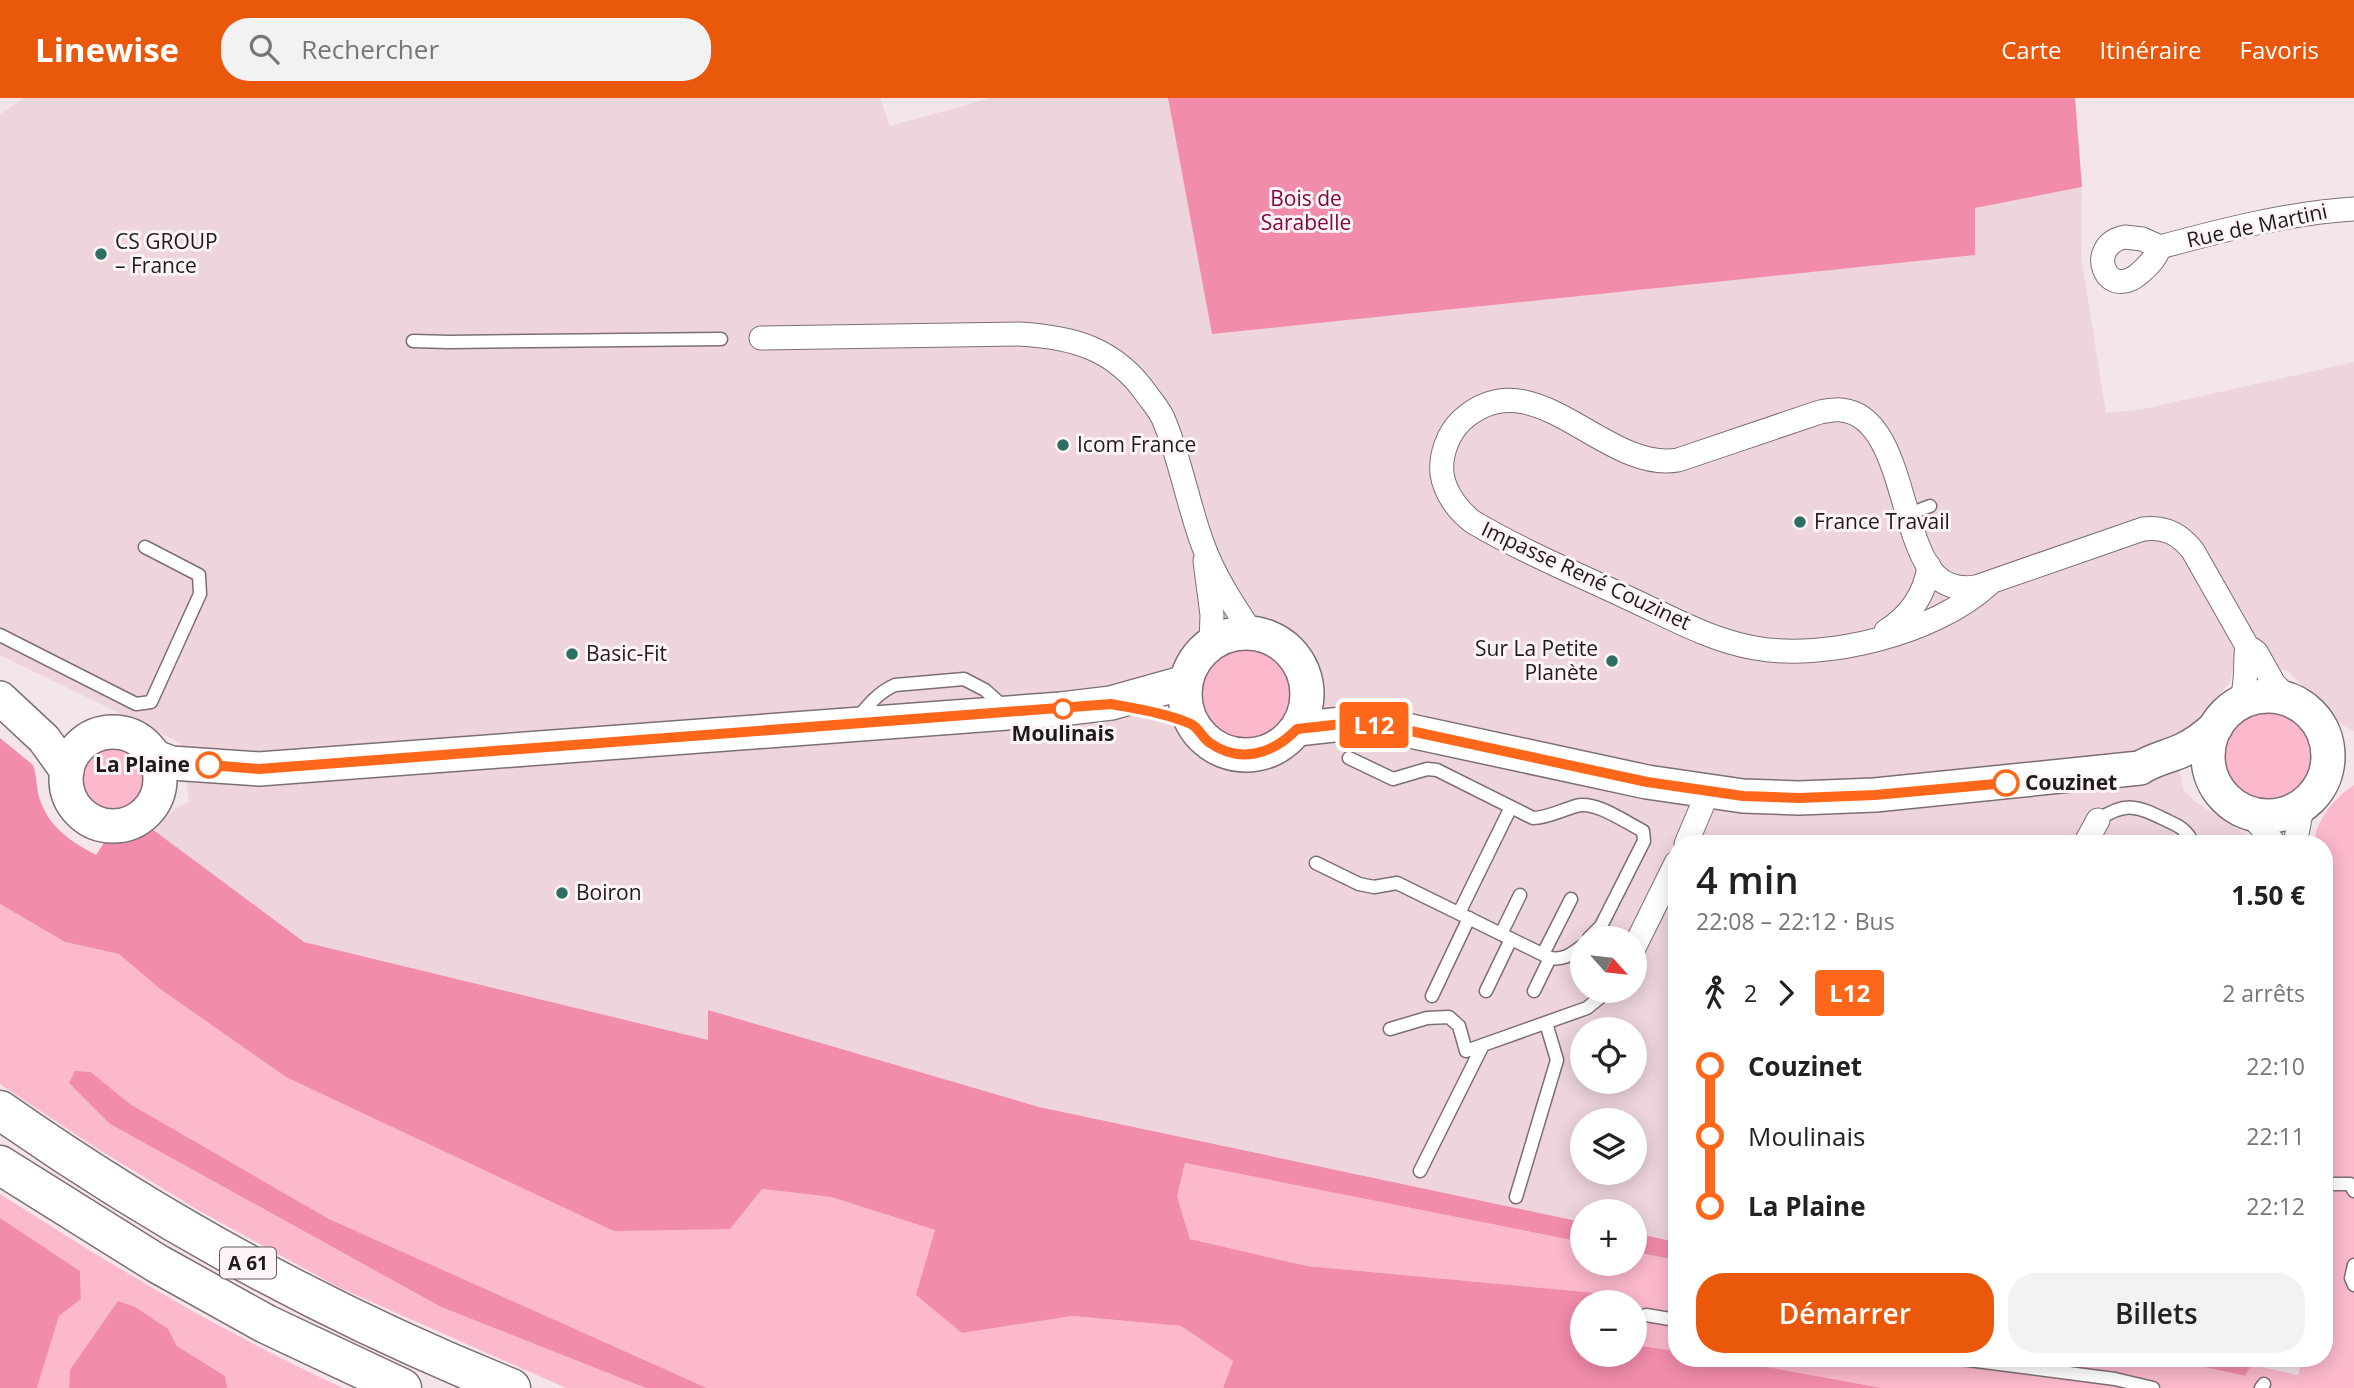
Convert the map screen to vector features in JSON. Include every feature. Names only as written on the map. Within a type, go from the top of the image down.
[{"type":"highway","name":"A 61","points":[[0,1110],[105,1180],[248,1263],[340,1311],[511,1388]]},
{"type":"highway","name":"A 61","points":[[0,1165],[158,1264],[266,1324],[402,1388]]},
{"type":"street","name":"Rue de Martini","points":[[2160,247],[2265,222],[2354,209]]},
{"type":"street","points":[[761,338],[1048,335],[1076,341],[1100,351],[1121,365],[1141,386],[1164,420],[1203,547],[1212,615],[1211,644]]},
{"type":"street","name":"Impasse René Couzinet","points":[[1989,584],[1959,608],[1932,621],[1889,636],[1838,648],[1795,652],[1754,648],[1731,642],[1691,626],[1485,529],[1464,515],[1445,485],[1442,463],[1447,440],[1458,424],[1478,408],[1513,399],[1537,406],[1642,457],[1669,461],[1820,412],[1842,410],[1860,416],[1875,429],[1919,510],[1918,543],[1929,566],[1941,581],[1964,589],[1989,584],[2130,533],[2143,529],[2162,529],[2182,538],[2193,551],[2247,646],[2256,652],[2274,684],[2287,697]]},
{"type":"street","points":[[1203,547],[1252,633]]},
{"type":"street","name":"Impasse René Couzinet","points":[[1861,642],[1888,630],[1913,610],[1927,580],[1929,566]]},
{"type":"street","points":[[1306,679],[1306,704],[1297,729],[1285,742],[1270,751],[1249,756],[1227,752],[1208,742],[1194,725],[1186,704],[1186,682],[1195,661],[1211,644],[1231,635],[1252,633],[1270,638],[1286,648],[1298,662],[1306,679],[1335,703],[1392,727]]},
{"type":"street","points":[[2241,701],[2246,687],[2247,646]]},
{"type":"street","points":[[153,756],[171,763],[259,769],[1111,704],[1186,682]]},
{"type":"street","points":[[1297,729],[1351,723],[1392,727],[1647,782],[1708,792],[1799,798],[1875,795],[2140,768],[2153,760],[2196,744],[2241,701],[2265,695],[2287,697],[2309,711],[2323,731],[2329,761],[2339,774],[2302,808],[2277,815],[2251,816]]},
{"type":"street","points":[[4,700],[46,723],[87,740]]},
{"type":"street","points":[[4,700],[44,739],[67,771]]},
{"type":"street","points":[[1111,704],[1160,714],[1194,725]]},
{"type":"street","points":[[2216,727],[2207,759],[2208,769],[2217,789]]},
{"type":"street","points":[[2323,731],[2354,740]]},
{"type":"street","points":[[119,732],[135,737],[148,747],[153,756],[160,773],[156,797],[148,810],[137,820],[123,825],[94,822],[81,813],[72,800],[67,786],[67,771],[71,758],[87,740],[103,733],[119,732]]},
{"type":"street","points":[[2140,768],[2152,775],[2168,774],[2192,778],[2217,789],[2251,816],[2267,835]]},
{"type":"street","points":[[156,797],[259,769]]},
{"type":"street","points":[[1690,835],[1708,792]]},
{"type":"street","points":[[2297,835],[2302,808]]},
{"type":"street","points":[[2090,835],[2098,820]]},
{"type":"street","points":[[1645,926],[1668,879]]},
{"type":"lane","points":[[413,341],[721,339]]},
{"type":"lane","points":[[0,635],[136,704],[151,702],[200,594],[199,575],[145,547]]},
{"type":"lane","points":[[1349,758],[1393,779],[1427,769],[1437,770],[1533,818],[1579,804],[1589,804],[1643,831],[1644,841],[1601,926]]},
{"type":"lane","points":[[1432,996],[1511,807]]},
{"type":"lane","points":[[2098,820],[2122,808],[2141,808],[2184,830],[2188,835]]},
{"type":"lane","points":[[1315,863],[1359,884],[1374,887],[1396,883],[1546,956],[1560,959],[1570,956]]},
{"type":"lane","points":[[1486,991],[1520,895]]},
{"type":"lane","points":[[1534,991],[1571,899]]},
{"type":"lane","points":[[1390,1029],[1427,1018],[1449,1017],[1459,1026],[1466,1051],[1587,1009],[1594,1003]]},
{"type":"lane","points":[[1516,1197],[1557,1060],[1546,1023]]},
{"type":"lane","points":[[1420,1171],[1483,1045]]},
{"type":"lane","points":[[2333,1184],[2350,1184],[2354,1191]]},
{"type":"lane","points":[[2354,1265],[2351,1278],[2354,1285]]},
{"type":"lane","points":[[1647,1315],[1668,1319]]},
{"type":"lane","points":[[2022,1367],[2115,1379],[2153,1388]]},
{"type":"shaded area","points":[[24,98],[880,98],[890,126],[991,98],[1168,98],[1212,333],[1975,255],[1975,208],[2082,187],[2081,256],[2106,413],[2143,409],[2354,362],[2354,731],[2336,722],[2288,671],[2233,666],[2230,682],[2190,729],[2173,738],[2183,789],[2194,801],[2247,835],[1668,835],[1668,1240],[1647,1236],[1647,1199],[1570,1199],[1570,1219],[1039,1107],[708,1010],[708,1040],[304,942],[152,829],[175,809],[189,802],[181,743],[0,655],[0,114]]},
{"type":"shaded area","points":[[1246,645],[1274,653],[1288,667],[1296,695],[1288,723],[1274,737],[1246,745],[1218,737],[1204,723],[1196,695],[1204,667],[1218,653]]},
{"type":"shaded area","points":[[2268,707],[2287,710],[2303,721],[2314,737],[2317,756],[2314,775],[2303,791],[2287,802],[2268,805],[2249,802],[2233,791],[2222,775],[2219,756],[2222,737],[2233,721],[2249,710]]},
{"type":"shaded area","points":[[106,744],[120,744],[134,750],[144,760],[150,781],[144,802],[134,812],[120,818],[106,818],[92,812],[82,802],[76,788],[76,774],[82,760],[92,750]]},
{"type":"shaded area","points":[[2354,785],[2354,1388],[1882,1388],[1767,1367],[2203,1367],[2244,1376],[2250,1367],[2298,1375],[2300,1367],[2333,1367],[2333,835],[2316,835],[2322,818],[2340,796]]},
{"type":"shaded area","points":[[0,904],[65,942],[119,954],[160,989],[286,1077],[730,1229],[761,1189],[831,1197],[935,1230],[962,1333],[1072,1316],[1181,1326],[1233,1361],[1223,1388],[707,1388],[329,1219],[130,1104],[91,1072],[69,1083],[110,1124],[441,1307],[646,1388],[566,1388],[338,1287],[198,1210],[93,1146],[0,1084]]},
{"type":"shaded area","points":[[1185,1163],[1570,1240],[1570,1276],[1647,1276],[1647,1254],[1668,1258],[1668,1350],[1647,1347],[1647,1290],[1570,1291],[1307,1266],[1190,1239],[1177,1196]]},
{"type":"shaded area","points":[[0,1194],[168,1297],[298,1367],[343,1388],[227,1388],[225,1376],[177,1346],[168,1329],[70,1370],[69,1388],[37,1388],[59,1316],[81,1299],[80,1271],[0,1218]]},
{"type":"green space","name":"Bois de Sarabelle","points":[[1168,98],[2075,98],[2082,187],[1975,208],[1975,255],[1212,334]]},
{"type":"green space","points":[[0,738],[33,765],[39,797],[48,817],[61,832],[77,844],[96,855],[104,843],[130,840],[152,829],[304,942],[708,1040],[708,1010],[1039,1107],[1570,1219],[1570,1240],[1185,1163],[1177,1196],[1190,1239],[1307,1266],[1570,1291],[1570,1367],[1647,1367],[1647,1347],[1668,1350],[1668,1367],[1767,1367],[1882,1388],[1223,1388],[1233,1361],[1181,1326],[1072,1316],[962,1333],[916,1295],[935,1230],[831,1197],[762,1189],[730,1229],[614,1231],[286,1077],[160,989],[119,954],[65,942],[0,904]]},
{"type":"green space","points":[[75,1071],[91,1072],[130,1104],[329,1219],[707,1388],[646,1388],[441,1307],[110,1124],[69,1083]]},
{"type":"green space","points":[[0,1218],[80,1271],[81,1299],[59,1316],[37,1388],[0,1388]]},
{"type":"green space","points":[[1647,1236],[1668,1240],[1668,1258],[1647,1254]]},
{"type":"green space","points":[[118,1301],[135,1307],[168,1329],[177,1346],[225,1376],[227,1388],[69,1388],[70,1370]]},
{"type":"green space","points":[[2204,1367],[2250,1367],[2245,1376]]},
{"type":"bus line","name":"L12","points":[[209,765],[259,769],[1111,704],[1160,714],[1194,725],[1208,742],[1227,752],[1249,756],[1270,751],[1285,742],[1297,729],[1351,723],[1392,727],[1647,782],[1743,796],[1799,798],[1875,795],[2006,783]]},
{"type":"place","name":"CS GROUP – France","points":[[101,254]]},
{"type":"place","name":"Icom France","points":[[1063,445]]},
{"type":"place","name":"France Travail","points":[[1800,522]]},
{"type":"place","name":"Basic-Fit","points":[[572,654]]},
{"type":"place","name":"Sur La Petite Planète","points":[[1612,661]]},
{"type":"place","name":"Moulinais","points":[[1063,709]]},
{"type":"place","name":"La Plaine","points":[[209,765]]},
{"type":"place","name":"Couzinet","points":[[2006,783]]},
{"type":"place","name":"Boiron","points":[[562,893]]}]
